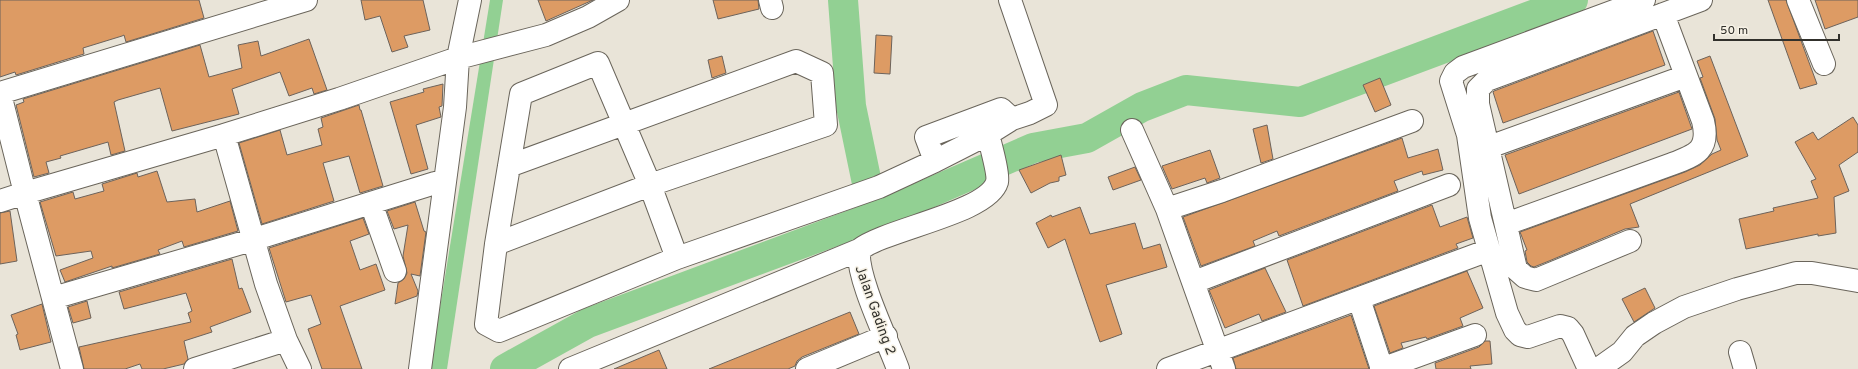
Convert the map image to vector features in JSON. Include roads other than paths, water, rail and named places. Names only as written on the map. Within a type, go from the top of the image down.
[{"type":"street","points":[[72,369],[0,94],[306,0]]},
{"type":"street","points":[[420,369],[455,107],[467,56],[470,0]]},
{"type":"street","points":[[0,201],[339,99],[467,56],[546,35],[588,17],[618,0]]},
{"type":"street","points":[[677,258],[650,185],[598,63],[521,94],[496,244],[486,324],[499,331],[677,258],[853,197],[879,187],[935,161],[990,142],[1012,119],[1046,106],[1010,0]]},
{"type":"street","points":[[1589,369],[1573,334],[1568,328],[1560,326],[1528,337],[1520,335],[1515,330],[1508,313],[1480,218],[1468,135],[1451,81],[1455,73],[1463,67],[1644,0]]},
{"type":"street","points":[[1630,241],[1536,280],[1525,277],[1516,269],[1478,104],[1478,89],[1487,80],[1701,0]]},
{"type":"street","points":[[1798,0],[1824,64]]},
{"type":"street","points":[[1506,224],[1672,164],[1692,156],[1703,148],[1706,134],[1663,14]]},
{"type":"street","points":[[496,244],[650,185],[826,125],[822,73],[796,61],[509,166]]},
{"type":"street","points":[[1489,147],[1686,76]]},
{"type":"street","points":[[935,161],[926,138],[1002,109],[1012,119]]},
{"type":"street","points":[[1167,209],[1222,191],[1412,121]]},
{"type":"street","points":[[1132,130],[1167,209],[1221,360]]},
{"type":"street","points":[[224,134],[252,240],[266,284],[286,340],[300,369]]},
{"type":"street","points":[[570,369],[859,250],[879,238],[920,226],[980,200],[992,192],[997,182],[990,142]]},
{"type":"street","points":[[53,298],[252,240],[445,181]]},
{"type":"street","points":[[1194,282],[1449,185]]},
{"type":"street","points":[[371,203],[395,271]]},
{"type":"street","name":"Jalan Gading 2","points":[[859,250],[858,261],[863,278],[898,369]]},
{"type":"street","points":[[1168,369],[1221,360],[1359,299],[1480,253]]},
{"type":"street","points":[[1598,369],[1622,352],[1635,336],[1643,330],[1684,307],[1730,291],[1796,273],[1812,273],[1858,281]]},
{"type":"street","points":[[1359,299],[1382,369],[1475,335]]},
{"type":"street","points":[[807,369],[886,336]]},
{"type":"street","points":[[196,369],[286,340]]},
{"type":"waterway","points":[[843,0],[851,106],[874,217]]},
{"type":"waterway","points":[[505,369],[588,323],[881,214],[1033,148],[1087,138],[1142,107],[1186,90],[1300,102],[1573,0]]}]
